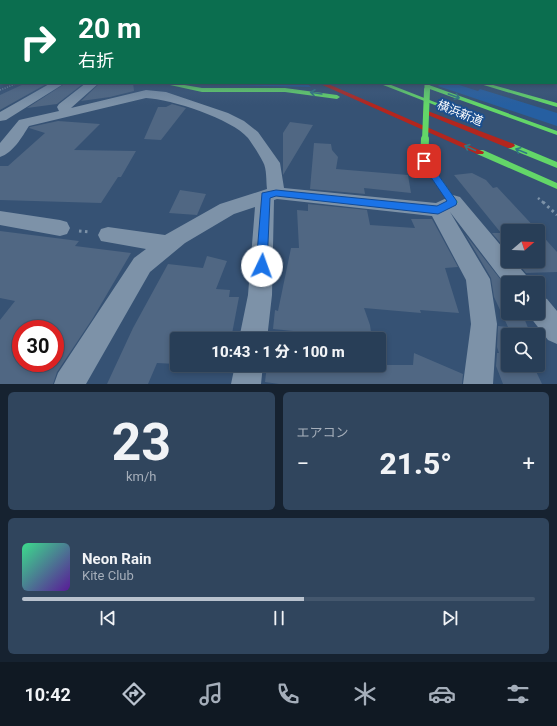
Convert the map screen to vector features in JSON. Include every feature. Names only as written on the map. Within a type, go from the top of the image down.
[{"type":"main road","points":[[169,84],[192,89],[279,89],[310,92],[342,98],[393,114]]},
{"type":"main road","points":[[323,84],[555,186]]},
{"type":"main road","name":"横浜新道","points":[[383,84],[454,111]]},
{"type":"main road","points":[[420,84],[557,132]]},
{"type":"main road","points":[[427,84],[424,161],[445,206]]},
{"type":"main road","points":[[483,84],[557,106]]},
{"type":"main road","name":"横浜新道","points":[[419,110],[557,165]]},
{"type":"street","points":[[1,117],[57,84]]},
{"type":"street","points":[[68,112],[63,107],[92,84]]},
{"type":"street","points":[[133,87],[136,90],[146,94]]},
{"type":"street","points":[[1,117],[16,119],[24,123],[146,94],[162,95],[223,116],[239,124],[253,135],[272,163],[271,194],[260,295],[254,332]]},
{"type":"street","points":[[0,152],[12,140],[24,123]]},
{"type":"street","points":[[69,384],[142,265],[178,236],[227,210],[271,194],[445,206],[511,276]]},
{"type":"street","points":[[445,206],[450,229],[478,279],[484,324],[478,384]]},
{"type":"street","points":[[0,218],[60,228]]},
{"type":"street","points":[[108,235],[168,244]]},
{"type":"street","points":[[545,316],[557,331]]},
{"type":"street","points":[[246,384],[248,372]]},
{"type":"path","points":[[0,90],[15,84]]},
{"type":"path","points":[[60,228],[108,235]]},
{"type":"shaded area","points":[[307,84],[311,87],[220,85]]},
{"type":"shaded area","points":[[440,84],[456,84],[478,91],[480,89],[557,113],[557,126],[438,86]]},
{"type":"building","points":[[24,84],[46,84],[0,110],[0,95]]},
{"type":"building","points":[[64,84],[83,84],[57,104],[27,108]]},
{"type":"building","points":[[99,84],[133,84],[134,91],[110,97],[81,101]]},
{"type":"building","points":[[172,104],[186,108],[161,140],[144,139],[158,107],[166,107]]},
{"type":"building","points":[[58,121],[100,124],[74,150],[136,151],[121,177],[118,177],[101,203],[0,200],[0,166],[8,166],[45,133],[29,128],[30,127]]},
{"type":"building","points":[[290,122],[313,125],[283,175],[283,133]]},
{"type":"building","points":[[314,143],[331,144],[332,150],[338,157],[336,169],[408,175],[411,193],[364,188],[365,194],[310,189]]},
{"type":"building","points":[[472,173],[486,180],[493,188],[497,187],[531,224],[501,224],[501,233],[454,175]]},
{"type":"building","points":[[180,190],[206,194],[197,215],[169,213]]},
{"type":"building","points":[[308,204],[367,210],[370,225],[415,228],[411,219],[432,219],[458,267],[445,268],[459,313],[420,310],[421,313],[364,308],[371,332],[303,332],[273,329],[275,310],[278,311],[291,248],[299,248],[297,210],[308,211]]},
{"type":"building","points":[[0,231],[79,241],[75,246],[131,253],[93,318],[64,362],[64,320],[12,320],[12,372],[57,372],[53,384],[0,384],[0,320],[15,301],[0,298]]},
{"type":"building","points":[[492,233],[501,233],[501,244]]},
{"type":"building","points":[[465,234],[501,280],[501,312],[494,297],[491,278]]},
{"type":"building","points":[[545,239],[557,252],[557,272],[526,273],[522,268],[545,268]]},
{"type":"building","points":[[207,256],[227,261],[216,289],[230,290],[229,297],[239,297],[232,332],[170,332],[170,364],[157,363],[148,384],[107,384],[133,328],[168,264],[203,268]]},
{"type":"building","points":[[505,320],[525,320],[528,328],[501,328],[501,372],[536,372],[542,384],[503,384],[496,366],[497,353],[499,353],[497,347],[498,326],[508,327]]},
{"type":"building","points":[[414,353],[463,374],[462,384],[279,384],[265,382],[266,372],[386,372],[386,365],[413,365]]},
{"type":"traffic: fast","points":[[169,84],[202,90],[285,90],[337,97]]},
{"type":"traffic: fast","points":[[384,84],[447,108]]},
{"type":"traffic: fast","points":[[424,161],[427,84]]},
{"type":"traffic: fast","points":[[484,84],[557,105]]},
{"type":"traffic: fast","points":[[429,87],[557,133]]},
{"type":"traffic: fast","points":[[511,146],[557,165]]},
{"type":"traffic: fast","points":[[480,152],[557,186]]},
{"type":"traffic: fast","points":[[424,161],[453,202]]},
{"type":"traffic: jam","points":[[323,84],[480,152]]},
{"type":"traffic: jam","points":[[425,112],[511,146]]},
{"type":"route","points":[[262,266],[265,195],[276,193],[438,210],[453,202],[424,161]]}]
